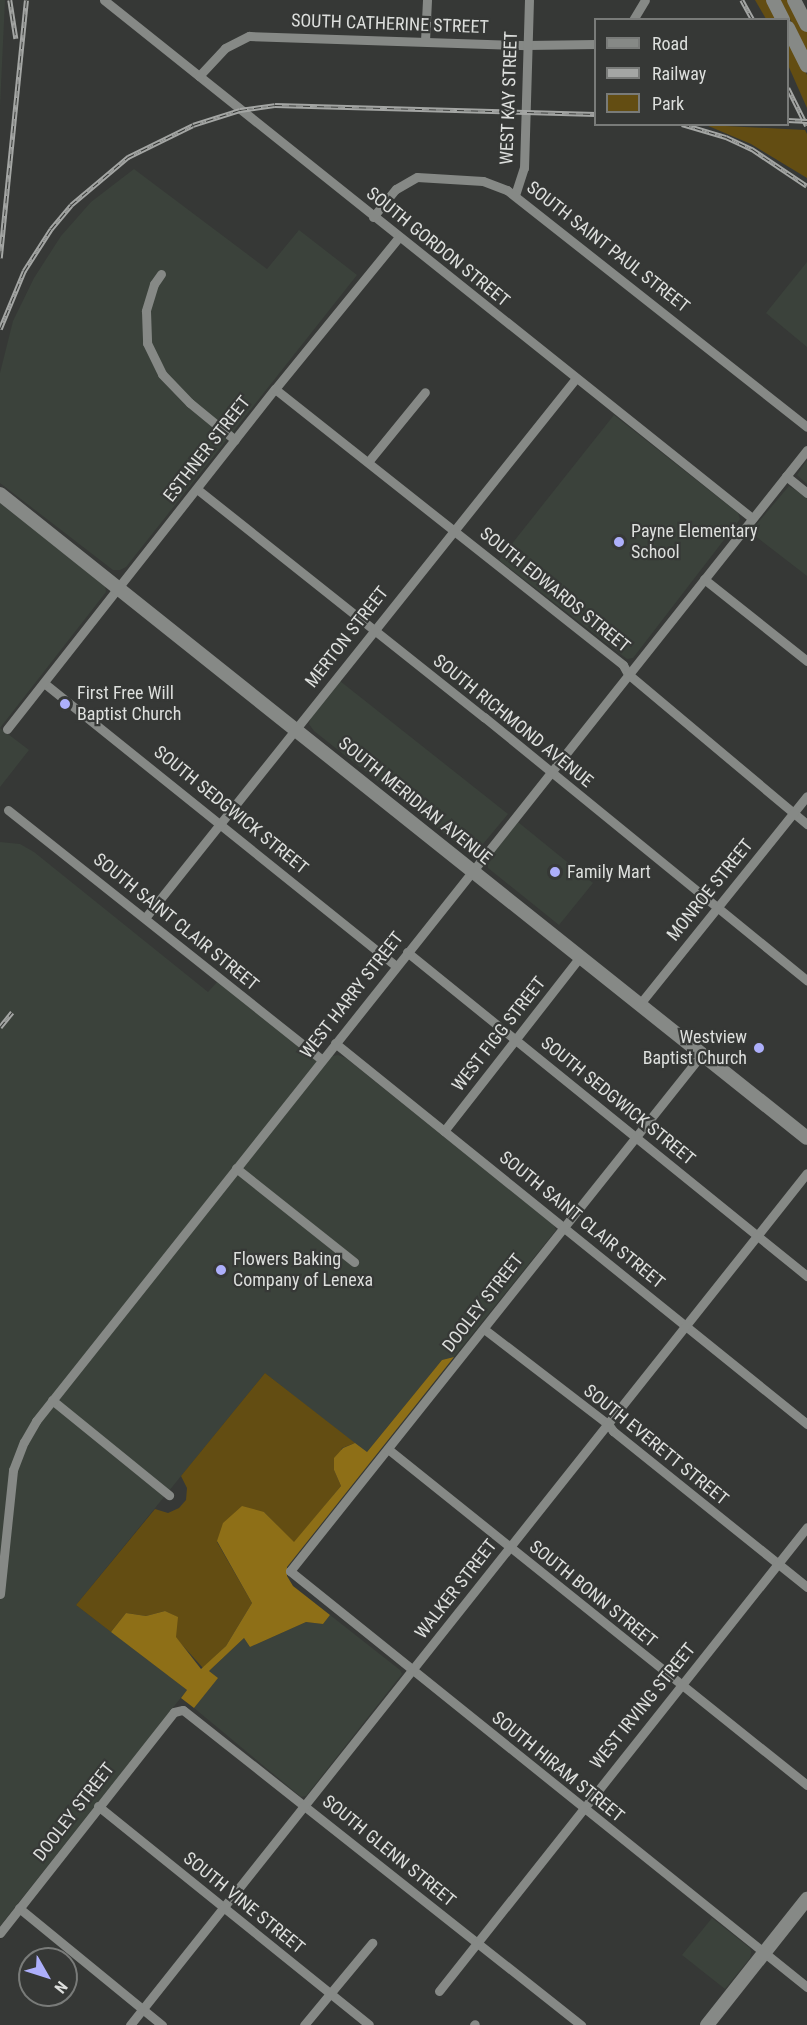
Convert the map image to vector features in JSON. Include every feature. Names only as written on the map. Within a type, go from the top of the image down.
[{"type":"main road","points":[[773,0],[782,18]]},
{"type":"main road","points":[[794,0],[807,26]]},
{"type":"main road","points":[[789,30],[807,66]]},
{"type":"main road","name":"SOUTH MERIDIAN AVENUE","points":[[0,494],[807,1138]]},
{"type":"main road","points":[[707,2025],[807,1899]]},
{"type":"street","name":"SOUTH GORDON STREET","points":[[104,0],[752,518]]},
{"type":"street","points":[[425,41],[427,0]]},
{"type":"street","name":"WEST KAY STREET","points":[[515,195],[524,168],[529,0]]},
{"type":"street","points":[[638,18],[645,0]]},
{"type":"street","name":"SOUTH CATHERINE STREET","points":[[199,76],[225,48],[249,36],[527,45],[594,44]]},
{"type":"street","name":"SOUTH SAINT PAUL STREET","points":[[373,216],[396,189],[417,177],[483,181],[515,195],[807,427]]},
{"type":"street","name":"ESTHNER STREET","points":[[7,729],[234,440],[399,237]]},
{"type":"street","points":[[161,274],[154,284],[146,311],[147,343],[162,374],[190,403],[234,440]]},
{"type":"street","name":"MERTON STREET","points":[[145,918],[576,378]]},
{"type":"street","name":"SOUTH EDWARDS STREET","points":[[275,389],[623,665],[628,674],[807,824]]},
{"type":"street","points":[[368,462],[425,392]]},
{"type":"street","name":"WEST HARRY STREET","points":[[0,1594],[13,1470],[29,1431],[471,869],[807,450]]},
{"type":"street","points":[[786,476],[807,493]]},
{"type":"street","name":"SOUTH RICHMOND AVENUE","points":[[197,489],[807,980]]},
{"type":"street","points":[[704,579],[807,661]]},
{"type":"street","name":"SOUTH SEDGWICK STREET","points":[[44,683],[221,822],[396,966]]},
{"type":"street","name":"MONROE STREET","points":[[639,1005],[807,796]]},
{"type":"street","name":"SOUTH SAINT CLAIR STREET","points":[[8,810],[322,1060]]},
{"type":"street","name":"SOUTH SEDGWICK STREET","points":[[406,952],[516,1038],[807,1276]]},
{"type":"street","name":"WEST FIGG STREET","points":[[444,1131],[580,957]]},
{"type":"street","name":"SOUTH SAINT CLAIR STREET","points":[[335,1043],[807,1424]]},
{"type":"street","name":"DOOLEY STREET","points":[[290,1571],[702,1054]]},
{"type":"street","points":[[236,1168],[354,1262]]},
{"type":"street","name":"WALKER STREET","points":[[130,2025],[807,1173]]},
{"type":"street","name":"SOUTH EVERETT STREET","points":[[484,1329],[608,1424],[614,1432],[807,1587]]},
{"type":"street","points":[[52,1400],[169,1495]]},
{"type":"street","name":"SOUTH BONN STREET","points":[[388,1449],[807,1785]]},
{"type":"street","name":"WEST IRVING STREET","points":[[439,1991],[807,1527]]},
{"type":"street","name":"SOUTH HIRAM STREET","points":[[290,1571],[807,1987]]},
{"type":"street","name":"SOUTH GLENN STREET","points":[[174,1712],[183,1710],[193,1716],[581,2025]]},
{"type":"street","name":"DOOLEY STREET","points":[[0,1933],[174,1712]]},
{"type":"street","name":"SOUTH VINE STREET","points":[[98,1806],[369,2025]]},
{"type":"street","points":[[20,1908],[162,2025]]},
{"type":"street","points":[[304,2025],[372,1943]]},
{"type":"shaded area","points":[[0,0],[5,0],[0,107]]},
{"type":"shaded area","points":[[134,169],[267,269],[299,230],[357,275],[126,567],[113,570],[0,483],[0,373],[13,321],[34,278],[61,236],[91,202]]},
{"type":"shaded area","points":[[807,262],[807,347],[766,313]]},
{"type":"shaded area","name":"Payne Elementary School","points":[[614,415],[738,513],[740,519],[633,658],[627,659],[499,560]]},
{"type":"shaded area","points":[[807,460],[807,484],[797,475]]},
{"type":"shaded area","points":[[789,486],[807,497],[807,576],[750,532]]},
{"type":"shaded area","points":[[0,503],[105,586],[106,592],[0,728]]},
{"type":"shaded area","points":[[340,681],[508,814],[478,850],[465,850],[314,731],[309,724],[311,717]]},
{"type":"shaded area","points":[[0,728],[29,750],[0,787]]},
{"type":"shaded area","points":[[518,822],[593,883],[559,925],[488,868],[488,859]]},
{"type":"shaded area","points":[[0,842],[20,844],[34,852],[208,992],[218,981],[324,1065],[332,1056],[338,1055],[346,1058],[554,1225],[556,1230],[454,1357],[442,1360],[366,1453],[265,1373],[76,1605],[187,1690],[0,1926]]},
{"type":"shaded area","points":[[454,1357],[287,1567],[287,1576],[293,1586],[330,1615],[323,1624],[306,1622],[250,1647],[244,1638],[209,1671],[218,1678],[194,1708],[181,1698],[187,1690],[111,1632],[126,1613],[146,1616],[165,1611],[178,1617],[176,1637],[201,1669],[226,1646],[252,1603],[217,1541],[223,1523],[242,1506],[264,1512],[294,1542],[341,1486],[334,1470],[334,1458],[343,1448],[355,1443],[367,1452],[442,1360]]},
{"type":"shaded area","points":[[330,1615],[400,1670],[402,1674],[306,1796],[301,1797],[194,1708],[217,1678],[209,1671],[244,1638],[250,1647],[306,1622],[323,1624]]},
{"type":"shaded area","points":[[712,1918],[750,1948],[751,1952],[750,1958],[725,1989],[682,1955]]},
{"type":"green space","points":[[755,0],[769,0],[778,18],[765,18]]},
{"type":"green space","points":[[780,0],[791,0],[807,32],[807,52]]},
{"type":"green space","points":[[789,39],[807,75],[807,108],[789,67]]},
{"type":"green space","points":[[708,126],[805,130],[807,134],[807,178],[751,144]]},
{"type":"green space","points":[[265,1373],[355,1443],[342,1448],[334,1470],[341,1486],[294,1543],[264,1512],[217,1542],[252,1603],[226,1646],[203,1668],[175,1637],[177,1617],[165,1611],[146,1616],[126,1613],[111,1632],[76,1605],[155,1509],[168,1513],[179,1508],[186,1500],[187,1488],[181,1476]]},
{"type":"railway","points":[[10,0],[16,39]]},
{"type":"railway","points":[[0,258],[26,0]]},
{"type":"railway","points":[[742,0],[752,18]]},
{"type":"railway","points":[[789,90],[807,126]]},
{"type":"railway","points":[[0,329],[24,271],[51,229],[71,205],[128,157],[193,125],[240,110],[275,105],[594,114]]},
{"type":"railway","points":[[789,120],[807,121]]},
{"type":"railway","points":[[689,126],[726,137],[752,149],[807,186]]},
{"type":"railway","points":[[0,1027],[12,1012]]},
{"type":"place","name":"Payne Elementary School","points":[[619,542]]},
{"type":"place","name":"First Free Will Baptist Church","points":[[65,704]]},
{"type":"place","name":"Family Mart","points":[[555,872]]},
{"type":"place","name":"Westview Baptist Church","points":[[759,1048]]},
{"type":"place","name":"Flowers Baking Company of Lenexa","points":[[221,1270]]}]
